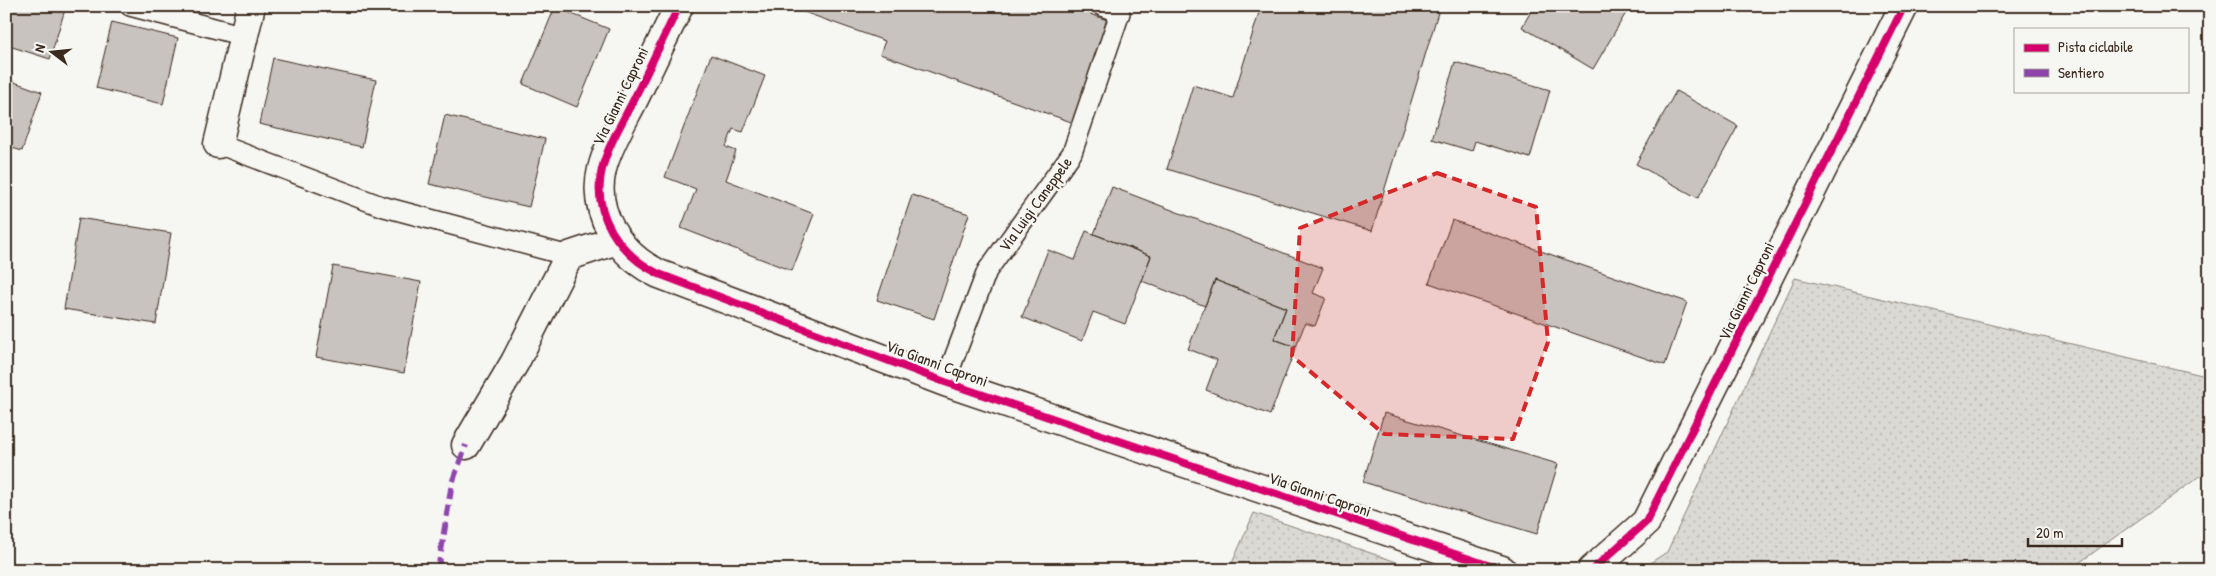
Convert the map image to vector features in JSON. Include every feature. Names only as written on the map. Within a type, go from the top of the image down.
[{"type":"street","points":[[218,144],[251,6]]},
{"type":"street","name":"Via Gianni Caproni","points":[[679,6],[602,168],[601,204],[610,228],[629,255],[642,266],[945,382],[1502,570]]},
{"type":"street","name":"Via Gianni Caproni","points":[[1592,570],[1646,522],[1904,6]]},
{"type":"street","points":[[466,445],[515,362],[569,256],[617,240]]},
{"type":"lane","points":[[130,6],[244,36]]},
{"type":"lane","name":"Via Luigi Caneppele","points":[[945,382],[987,271],[1072,153],[1120,13],[1102,6]]},
{"type":"lane","points":[[218,144],[381,206],[569,256]]},
{"type":"highlighted area","points":[[1437,173],[1536,207],[1548,342],[1513,439],[1384,434],[1292,356],[1300,228]]},
{"type":"shaded area","points":[[1795,278],[2210,377],[2210,469],[2069,570],[1639,570],[1667,552]]},
{"type":"shaded area","points":[[1254,513],[1420,570],[1229,570]]},
{"type":"building","points":[[6,6],[66,6],[50,59],[6,45]]},
{"type":"building","points":[[307,6],[344,6],[343,12]]},
{"type":"building","points":[[787,6],[1067,6],[1110,21],[1074,123],[880,54],[885,41]]},
{"type":"building","points":[[1261,6],[1440,6],[1372,231],[1167,169],[1193,85],[1233,98]]},
{"type":"building","points":[[1534,6],[1630,6],[1593,69],[1522,27]]},
{"type":"building","points":[[555,7],[609,29],[577,107],[523,84]]},
{"type":"building","points":[[112,22],[178,38],[163,104],[96,88]]},
{"type":"building","points":[[711,55],[765,76],[743,132],[733,129],[726,147],[736,151],[726,180],[814,214],[792,271],[681,228],[696,189],[665,177]]},
{"type":"building","points":[[273,58],[376,80],[362,147],[259,124]]},
{"type":"building","points":[[1455,62],[1550,90],[1530,158],[1475,141],[1472,151],[1432,139]]},
{"type":"building","points":[[6,79],[42,92],[22,151],[6,146]]},
{"type":"building","points":[[1676,91],[1738,126],[1698,198],[1636,164]]},
{"type":"building","points":[[445,115],[545,139],[529,207],[429,184]]},
{"type":"building","points":[[1112,187],[1323,268],[1313,293],[1326,298],[1315,326],[1305,323],[1296,347],[1274,339],[1286,308],[1215,280],[1205,306],[1142,281],[1151,256],[1094,234]]},
{"type":"building","points":[[912,195],[969,214],[934,319],[877,300]]},
{"type":"building","points":[[79,218],[171,233],[156,324],[64,309]]},
{"type":"building","points":[[1452,220],[1687,302],[1665,365],[1429,283]]},
{"type":"building","points":[[1086,231],[1151,256],[1125,324],[1093,312],[1082,341],[1022,317],[1048,250],[1075,260]]},
{"type":"building","points":[[333,266],[421,282],[404,373],[316,357]]},
{"type":"building","points":[[1215,280],[1286,308],[1274,339],[1296,347],[1270,415],[1206,390],[1217,360],[1188,349]]},
{"type":"building","points":[[1384,413],[1558,464],[1537,534],[1363,482]]},
{"type":"building","points":[[6,564],[37,568],[37,570],[6,570]]},
{"type":"marked path","points":[[438,570],[452,483],[466,445]]},
{"type":"cycle path","points":[[679,6],[612,142],[602,169],[600,186],[601,202],[605,217],[621,244],[645,266],[659,274],[945,382],[1502,570]]},
{"type":"cycle path","points":[[1592,570],[1646,522],[1904,6]]}]
